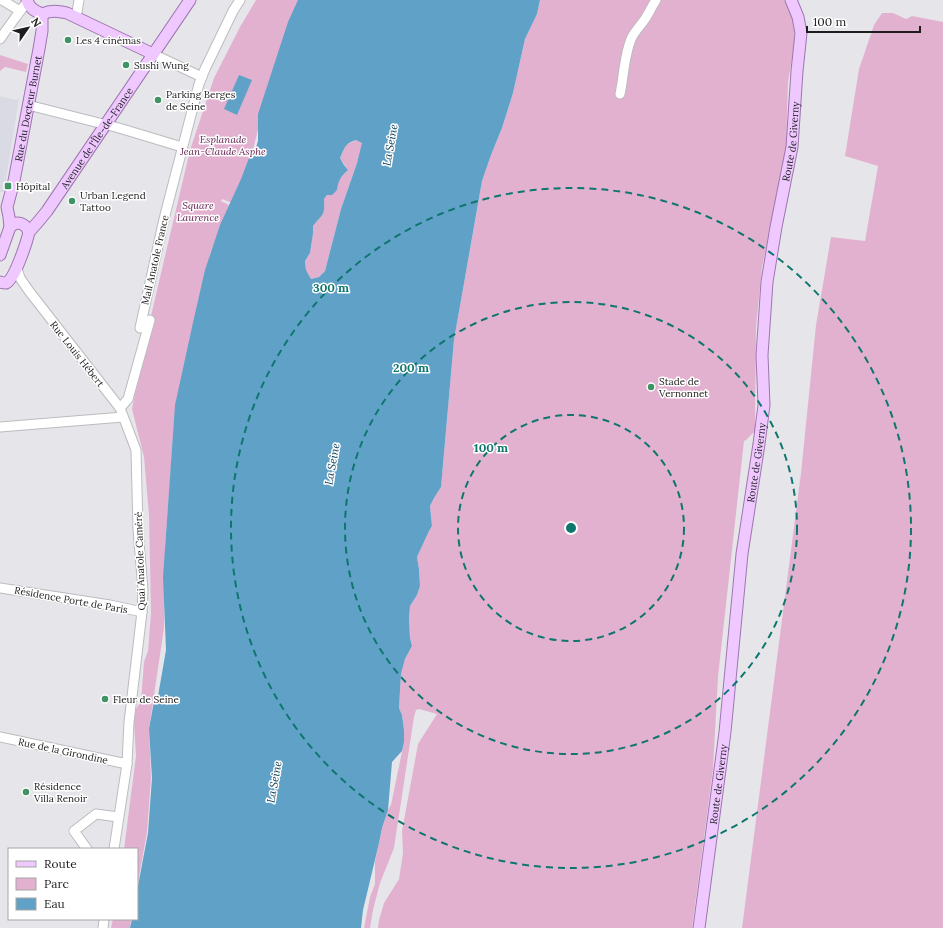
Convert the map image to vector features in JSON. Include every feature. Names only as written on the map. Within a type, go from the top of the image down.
[{"type":"main road","name":"Avenue de l'Île-de-France","points":[[0,254],[20,226],[38,222],[103,124],[190,0]]},
{"type":"main road","name":"Route de Giverny","points":[[699,928],[725,732],[742,554],[764,404],[762,355],[767,282],[792,146],[801,32],[793,0]]},
{"type":"main road","points":[[27,1],[31,8],[42,14],[56,11],[67,13],[153,54]]},
{"type":"main road","name":"Rue du Docteur Burnet","points":[[20,226],[9,217],[7,208],[42,31],[42,14]]},
{"type":"main road","name":"Avenue de l'Île-de-France","points":[[0,292],[3,282],[10,279],[17,268],[20,226]]},
{"type":"street","points":[[2,0],[20,12]]},
{"type":"street","points":[[74,16],[77,12],[79,0]]},
{"type":"street","name":"Mail Anatole France","points":[[122,413],[128,399],[150,320],[140,328],[164,219],[199,84],[233,11],[240,0]]},
{"type":"street","points":[[620,94],[626,55],[632,37],[656,0]]},
{"type":"street","points":[[0,39],[27,1]]},
{"type":"street","points":[[153,54],[202,77]]},
{"type":"street","points":[[28,105],[119,128],[182,147]]},
{"type":"street","name":"Rue Louis Hébert","points":[[17,268],[20,278],[29,291],[122,413]]},
{"type":"street","name":"Rue Louis Hébert","points":[[3,282],[21,285],[29,291]]},
{"type":"street","points":[[0,427],[122,413]]},
{"type":"street","name":"Quai Anatole Caméré","points":[[114,848],[127,764],[129,722],[142,612],[143,590],[138,530],[136,450],[122,413]]},
{"type":"street","name":"Résidence Porte de Paris","points":[[0,588],[110,605],[142,612]]},
{"type":"street","name":"Rue de la Girondine","points":[[0,737],[127,764]]},
{"type":"street","points":[[86,848],[74,832],[96,814],[118,817]]},
{"type":"shaded area","points":[[0,96],[16,100],[19,98],[4,192],[0,192]]},
{"type":"green space","points":[[256,0],[299,0],[264,105],[252,154],[232,203],[222,199],[221,201],[229,205],[210,254],[174,424],[165,549],[164,628],[149,729],[151,778],[147,832],[138,882],[138,848],[124,848],[136,756],[134,722],[136,709],[141,701],[144,662],[148,651],[151,613],[149,515],[144,457],[132,409],[150,320],[190,150],[214,78],[240,27]]},
{"type":"green space","points":[[540,0],[784,0],[793,20],[795,40],[788,82],[786,151],[762,267],[756,327],[755,431],[744,441],[718,677],[713,769],[692,928],[378,928],[384,903],[399,879],[403,853],[402,831],[418,744],[437,714],[419,709],[416,710],[414,717],[394,848],[380,883],[370,928],[364,928],[370,897],[375,884],[375,861],[382,828],[391,805],[404,742],[402,715],[399,708],[401,674],[405,659],[412,646],[409,618],[410,606],[417,595],[420,586],[417,557],[432,526],[430,506],[441,487],[454,340],[482,181],[502,128],[513,93],[525,39],[537,14]]},
{"type":"green space","points":[[882,13],[893,13],[906,19],[912,16],[943,22],[943,928],[742,928],[801,473],[816,325],[831,237],[865,241],[878,166],[845,156],[859,69],[874,25]]},
{"type":"green space","points":[[0,55],[28,64],[26,72],[5,67],[0,71]]},
{"type":"green space","points":[[356,140],[363,143],[341,209],[325,271],[319,277],[311,279],[306,270],[305,261],[310,253],[313,226],[324,212],[324,199],[348,170],[340,158],[346,145]]},
{"type":"green space","points":[[113,920],[131,920],[130,928],[111,928]]},
{"type":"water","name":"La Seine","points":[[298,0],[540,0],[537,14],[525,39],[513,93],[502,128],[482,181],[454,340],[441,487],[430,506],[432,526],[417,557],[420,586],[417,595],[410,606],[410,638],[412,646],[405,659],[401,674],[399,708],[402,715],[404,742],[402,751],[392,762],[388,810],[382,828],[363,910],[361,928],[130,928],[132,920],[138,920],[138,886],[148,833],[152,778],[149,729],[154,701],[158,696],[166,650],[163,577],[175,405],[205,270],[220,225],[249,158],[254,154],[258,141],[258,114],[288,22]],"holes":[[[356,140],[362,143],[357,163],[341,209],[325,271],[319,277],[311,279],[306,270],[305,261],[310,253],[313,226],[324,212],[324,199],[327,195],[332,195],[337,190],[340,179],[348,170],[340,158],[345,147],[349,143]]]},
{"type":"water","points":[[239,75],[252,80],[237,115],[224,109]]},
{"type":"place","name":"Les 4 cinémas","points":[[68,40]]},
{"type":"place","name":"Sushi Wung","points":[[126,65]]},
{"type":"place","name":"Parking Berges de Seine","points":[[158,100]]},
{"type":"place","name":"Hôpital","points":[[8,186]]},
{"type":"place","name":"Urban Legend Tattoo","points":[[72,201]]},
{"type":"place","name":"Stade de Vernonnet","points":[[651,387]]},
{"type":"place","name":"Fleur de Seine","points":[[105,699]]},
{"type":"place","name":"Résidence Villa Renoir","points":[[26,792]]},
{"type":"park label","name":"Esplanade Jean-Claude Asphe","points":[[223,144]]},
{"type":"park label","name":"Square Laurence","points":[[198,210]]}]
